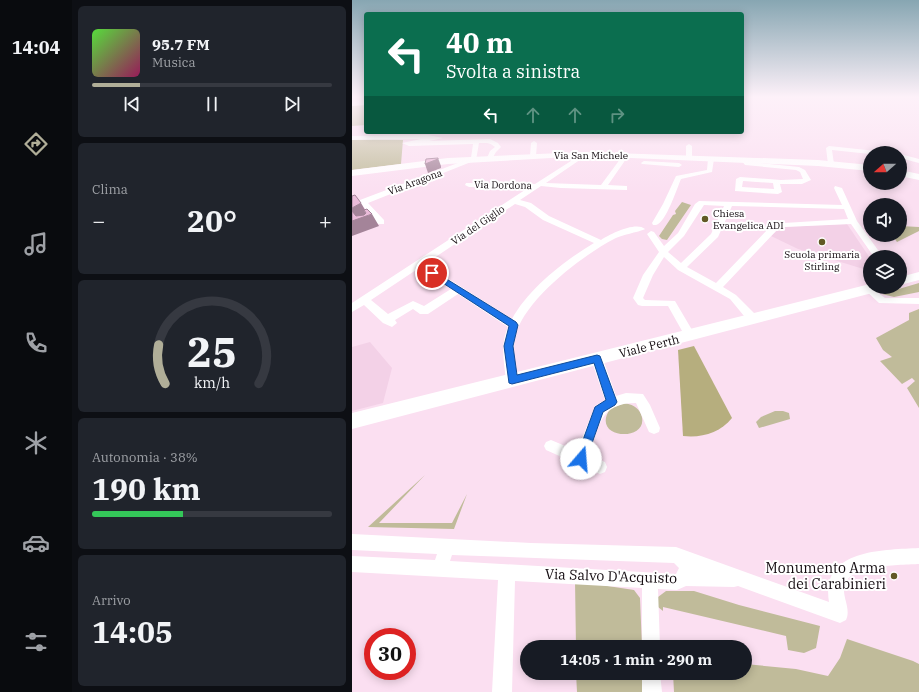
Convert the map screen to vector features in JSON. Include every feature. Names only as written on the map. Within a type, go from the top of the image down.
[{"type":"main road","points":[[907,279],[919,276]]},
{"type":"main road","name":"Viale Perth","points":[[352,421],[863,291]]},
{"type":"street","points":[[352,138],[440,138],[405,143],[409,144],[490,141],[496,144],[498,149],[494,150],[490,158]]},
{"type":"street","points":[[474,159],[476,141]]},
{"type":"street","points":[[533,156],[534,143]]},
{"type":"street","points":[[689,146],[689,157]]},
{"type":"street","points":[[831,164],[829,148],[863,152]]},
{"type":"street","name":"Via San Michele","points":[[352,173],[424,163],[490,158],[584,154],[624,154],[679,161],[689,157],[831,164],[863,167]]},
{"type":"street","name":"Via del Giglio","points":[[352,308],[365,301],[584,154]]},
{"type":"street","points":[[604,186],[621,162],[624,154]]},
{"type":"street","points":[[907,157],[919,160]]},
{"type":"street","name":"Via Aragona","points":[[356,203],[423,180],[474,159]]},
{"type":"street","points":[[678,177],[710,171],[711,159]]},
{"type":"street","points":[[744,160],[747,164],[797,168],[803,171],[807,180],[802,182],[740,179],[738,189],[778,192],[775,183],[778,181]]},
{"type":"street","points":[[644,163],[679,161],[678,177],[667,204],[656,223]]},
{"type":"street","points":[[423,180],[424,163]]},
{"type":"street","points":[[907,174],[919,177]]},
{"type":"street","name":"Via Dordona","points":[[469,185],[604,186],[624,188]]},
{"type":"street","points":[[838,188],[848,207],[853,221],[874,250]]},
{"type":"street","points":[[514,201],[528,205],[546,218],[602,243]]},
{"type":"street","points":[[356,203],[376,219]]},
{"type":"street","points":[[690,335],[671,303],[645,304],[638,300],[648,275],[663,252],[681,234],[698,206],[702,203],[848,207]]},
{"type":"street","points":[[681,268],[716,235],[729,204]]},
{"type":"street","points":[[717,288],[773,228],[784,225],[853,221]]},
{"type":"street","points":[[641,229],[644,224],[656,223],[660,226],[660,229],[651,234]]},
{"type":"street","points":[[512,380],[508,346],[513,325],[536,294],[550,280],[602,243],[626,231],[641,229],[651,234],[663,252],[681,268],[733,297],[754,319]]},
{"type":"street","points":[[419,264],[513,325]]},
{"type":"street","points":[[365,301],[390,322],[414,304],[424,311],[458,289]]},
{"type":"street","points":[[878,294],[883,301],[919,300]]},
{"type":"street","points":[[597,359],[612,402]]},
{"type":"street","points":[[581,459],[599,410],[612,402],[626,398],[639,398],[654,428]]},
{"type":"street","points":[[550,446],[600,467]]},
{"type":"street","name":"Via Salvo D'Acquisto","points":[[352,542],[673,555],[679,556],[683,559],[687,567],[684,578],[677,582],[352,564]]},
{"type":"street","points":[[440,569],[447,547]]},
{"type":"street","points":[[683,559],[840,614],[836,586],[839,576],[844,569],[858,563],[872,560],[919,556]]},
{"type":"street","points":[[502,692],[507,572]]},
{"type":"street","points":[[684,578],[746,580]]},
{"type":"street","points":[[650,580],[650,640]]},
{"type":"street","points":[[651,680],[652,692]]},
{"type":"shaded area","points":[[352,139],[403,140],[401,164],[352,170]]},
{"type":"shaded area","points":[[682,202],[691,205],[667,240],[662,239],[659,236],[673,215],[676,214],[675,211]]},
{"type":"shaded area","name":"Scuola primaria Stirling","points":[[847,224],[865,250],[863,250],[863,269],[798,249],[771,236],[781,227]]},
{"type":"shaded area","points":[[907,226],[919,227],[919,231],[907,237]]},
{"type":"shaded area","points":[[919,283],[919,292],[894,297],[882,294],[907,294],[907,287]]},
{"type":"shaded area","points":[[919,309],[919,408],[907,388],[915,381],[912,378],[902,384],[880,361],[892,357],[883,350],[876,338],[909,320],[909,313]]},
{"type":"shaded area","points":[[370,342],[392,368],[383,403],[352,411],[352,347]]},
{"type":"shaded area","points":[[694,346],[732,418],[716,431],[704,435],[683,436],[678,350]]},
{"type":"shaded area","points":[[624,403],[632,405],[638,409],[641,414],[642,423],[638,430],[622,434],[613,432],[608,427],[606,419],[610,409]]},
{"type":"shaded area","points":[[775,411],[789,413],[790,419],[759,428],[756,422],[761,417]]},
{"type":"shaded area","points":[[425,475],[379,523],[452,523],[467,494],[454,529],[368,527]]},
{"type":"shaded area","points":[[575,581],[634,590],[640,598],[642,640],[576,640]]},
{"type":"shaded area","points":[[666,591],[694,591],[739,605],[820,626],[816,648],[804,653],[788,650],[786,636],[663,607],[663,611],[658,607],[658,597]]},
{"type":"shaded area","points":[[847,639],[913,661],[919,664],[919,692],[674,692],[673,680],[752,680],[752,665],[796,669],[828,676],[840,658]]},
{"type":"shaded area","points":[[576,680],[643,680],[643,692],[577,692]]},
{"type":"building","points":[[426,159],[438,159],[425,164]]},
{"type":"building","points":[[355,195],[361,203],[352,208],[352,196]]},
{"type":"building","points":[[367,209],[372,214],[352,221],[352,211],[356,216],[364,215],[366,213],[364,210]]},
{"type":"place","name":"Chiesa Evangelica ADI","points":[[705,219]]},
{"type":"place","name":"Scuola primaria Stirling","points":[[822,242]]},
{"type":"place","name":"Monumento Arma dei Carabinieri","points":[[894,576]]},
{"type":"route","points":[[432,273],[513,325],[508,346],[512,380],[597,359],[612,402],[599,410],[581,459]]}]
